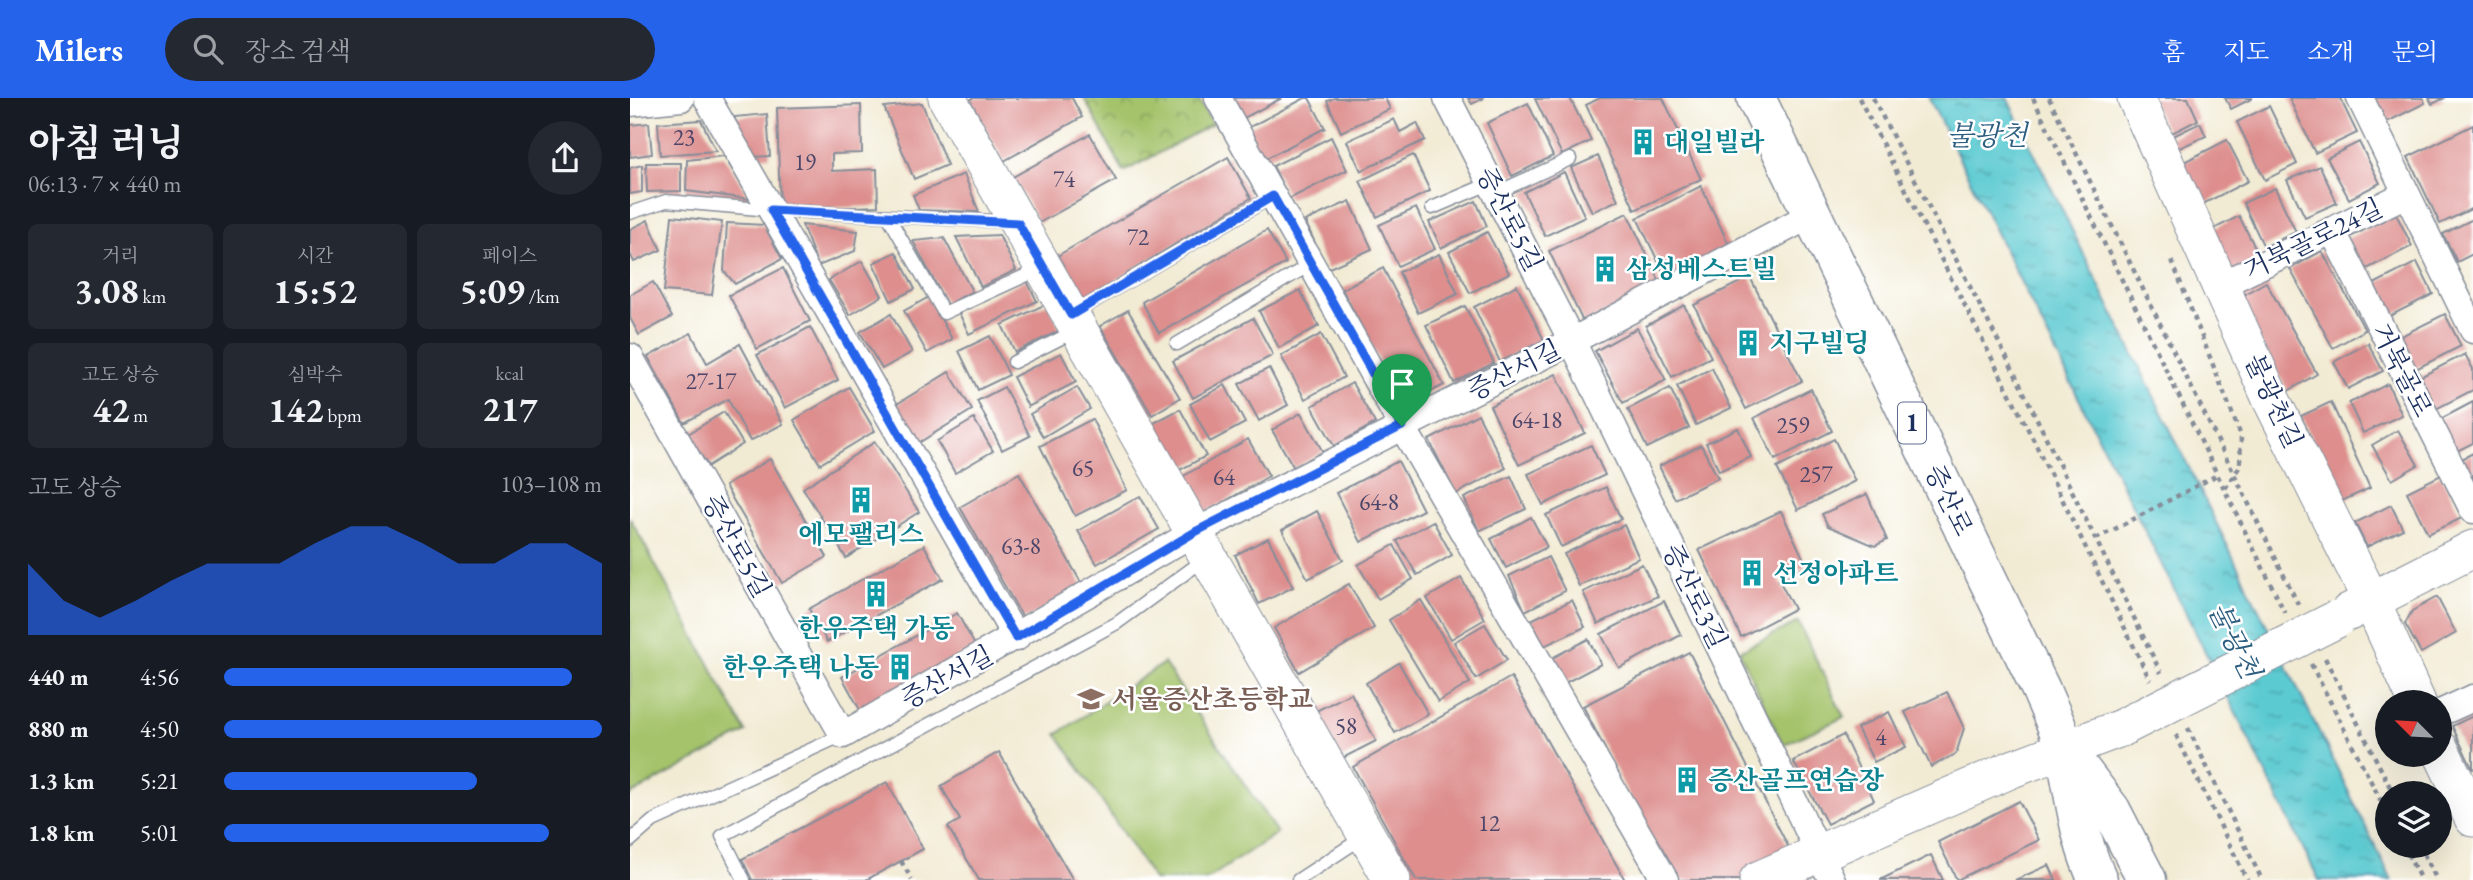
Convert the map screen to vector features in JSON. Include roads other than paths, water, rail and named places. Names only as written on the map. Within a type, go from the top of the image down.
[{"type":"main road","name":"증산로","points":[[1756,98],[2041,690],[2065,748],[2078,825],[2087,858],[2098,880]]},
{"type":"main road","name":"증산로","points":[[2065,748],[2111,810],[2147,880]]},
{"type":"street","points":[[630,103],[681,98]]},
{"type":"street","points":[[707,98],[1016,638]]},
{"type":"street","points":[[947,98],[1392,880]]},
{"type":"street","points":[[1218,98],[1402,426],[1665,880]]},
{"type":"street","name":"증산로5길","points":[[1447,98],[1572,341]]},
{"type":"street","name":"불광천길","points":[[2136,98],[2272,399],[2371,600],[2412,690]]},
{"type":"street","name":"거북골로24길","points":[[2360,98],[2406,194],[2467,301],[2473,330]]},
{"type":"street","name":"거북골로24길","points":[[2221,285],[2406,194]]},
{"type":"street","points":[[1572,341],[1811,215]]},
{"type":"street","name":"거북골로","points":[[2332,230],[2473,510]]},
{"type":"street","name":"증산서길","points":[[844,735],[1016,638],[1202,544],[1402,426],[1572,341]]},
{"type":"street","name":"증산로3길","points":[[1572,341],[1825,866]]},
{"type":"street","name":"증산로5길","points":[[630,356],[844,735]]},
{"type":"street","points":[[1758,880],[1825,866],[2065,748],[2121,728],[2328,633],[2371,600],[2473,549]]},
{"type":"street","points":[[2452,708],[2473,698]]},
{"type":"street","points":[[2449,767],[2473,818]]},
{"type":"lane","points":[[1432,208],[1570,159]]},
{"type":"lane","points":[[1014,362],[1273,196]]},
{"type":"lane","points":[[630,213],[666,201],[771,210],[1018,223]]},
{"type":"lane","points":[[888,216],[944,313],[1044,267]]},
{"type":"lane","points":[[1178,344],[1311,264]]},
{"type":"lane","points":[[744,880],[722,836],[1117,623],[1202,544]]},
{"type":"lane","points":[[630,841],[653,821],[844,735]]},
{"type":"lane","points":[[1298,880],[1368,834]]},
{"type":"water","name":"불광천","points":[[1929,98],[2007,98],[2375,845],[2375,858],[2381,858],[2392,880],[2319,880]]},
{"type":"place","name":"대일빌라","points":[[1643,142]]},
{"type":"place","name":"삼성베스트빌","points":[[1605,269]]},
{"type":"place","name":"지구빌딩","points":[[1748,343]]},
{"type":"place","name":"에모팰리스","points":[[861,500]]},
{"type":"place","name":"선정아파트","points":[[1752,573]]},
{"type":"place","name":"한우주택 가동","points":[[876,594]]},
{"type":"place","name":"한우주택 나동","points":[[900,667]]},
{"type":"place","name":"서울증산초등학교","points":[[1091,699]]},
{"type":"place","name":"증산골프연습장","points":[[1687,780]]}]
